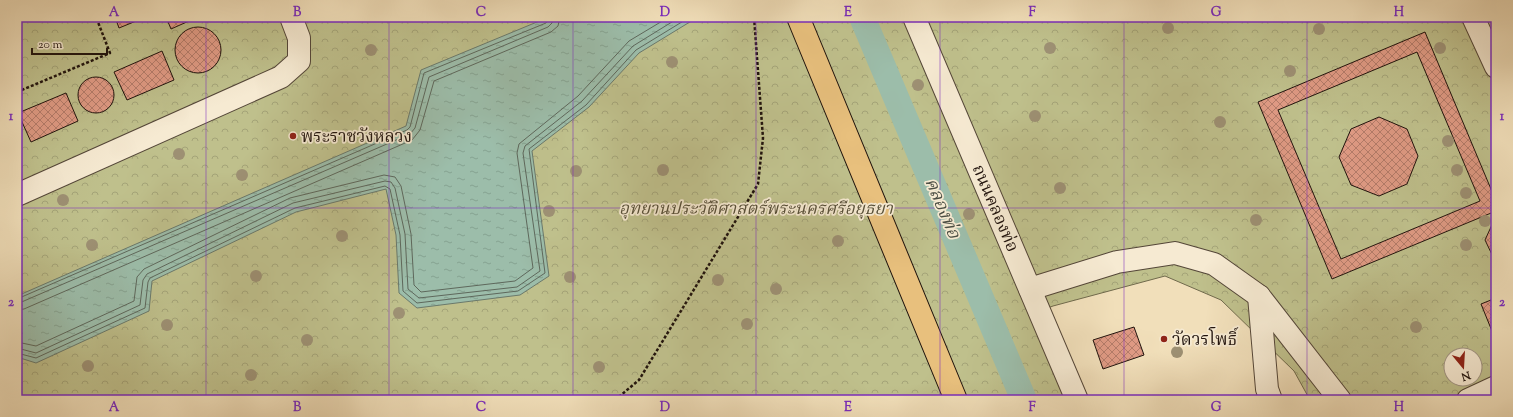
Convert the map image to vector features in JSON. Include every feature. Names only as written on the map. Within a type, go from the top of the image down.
[{"type":"main road","points":[[798,17],[956,400]]},
{"type":"street","points":[[17,194],[281,77],[299,61],[299,38],[291,17]]},
{"type":"street","name":"ถนนคลองท่อ","points":[[914,17],[1077,400]]},
{"type":"street","points":[[1473,17],[1496,67]]},
{"type":"street","points":[[1030,289],[1117,262],[1175,253],[1214,264],[1259,296],[1340,400]]},
{"type":"street","points":[[1259,296],[1267,389],[1271,400]]},
{"type":"street","points":[[1468,400],[1496,387]]},
{"type":"path","points":[[17,92],[110,53],[96,17]]},
{"type":"path","points":[[615,400],[639,380],[758,184],[763,138],[754,17]]},
{"type":"green space","name":"อุทยานประวัติศาสตร์พระนครศรีอยุธยา","points":[[17,17],[1496,17],[1496,400],[1310,400],[1294,371],[1221,300],[1165,276],[1053,306],[1030,315],[1066,400],[17,400]]},
{"type":"water","points":[[549,17],[698,17],[639,53],[589,107],[532,151],[549,276],[520,295],[417,308],[399,293],[396,235],[386,189],[296,212],[152,281],[149,311],[36,363],[17,357],[17,296],[406,126],[421,70]]},
{"type":"building","points":[[115,17],[146,17],[119,28]]},
{"type":"building","points":[[166,17],[198,17],[171,29]]},
{"type":"building","points":[[193,27],[203,27],[211,31],[217,37],[221,45],[221,55],[217,63],[211,69],[203,73],[193,73],[185,69],[179,63],[175,55],[175,45],[179,37],[185,31]]},
{"type":"building","points":[[1425,32],[1496,201],[1496,211],[1332,279],[1258,102]],"holes":[[[1417,52],[1480,201],[1341,259],[1278,110]]]},
{"type":"building","points":[[162,51],[174,80],[127,100],[114,72]]},
{"type":"building","points":[[100,77],[109,82],[113,88],[113,102],[109,108],[100,113],[92,113],[83,108],[79,102],[78,91],[83,82],[89,78]]},
{"type":"building","points":[[66,93],[78,121],[31,142],[18,113]]},
{"type":"building","points":[[1379,117],[1407,129],[1418,156],[1407,184],[1379,196],[1351,185],[1339,157],[1351,129]]},
{"type":"building","points":[[1496,216],[1496,263],[1485,240]]},
{"type":"building","points":[[1496,298],[1496,341],[1481,304]]},
{"type":"building","points":[[1134,327],[1144,355],[1103,369],[1093,340]]},
{"type":"waterway","name":"คลองท่อ","points":[[862,17],[1024,400]]},
{"type":"place","name":"พระราชวังหลวง","points":[[293,136]]},
{"type":"place","name":"วัดวรโพธิ์","points":[[1164,339]]}]
